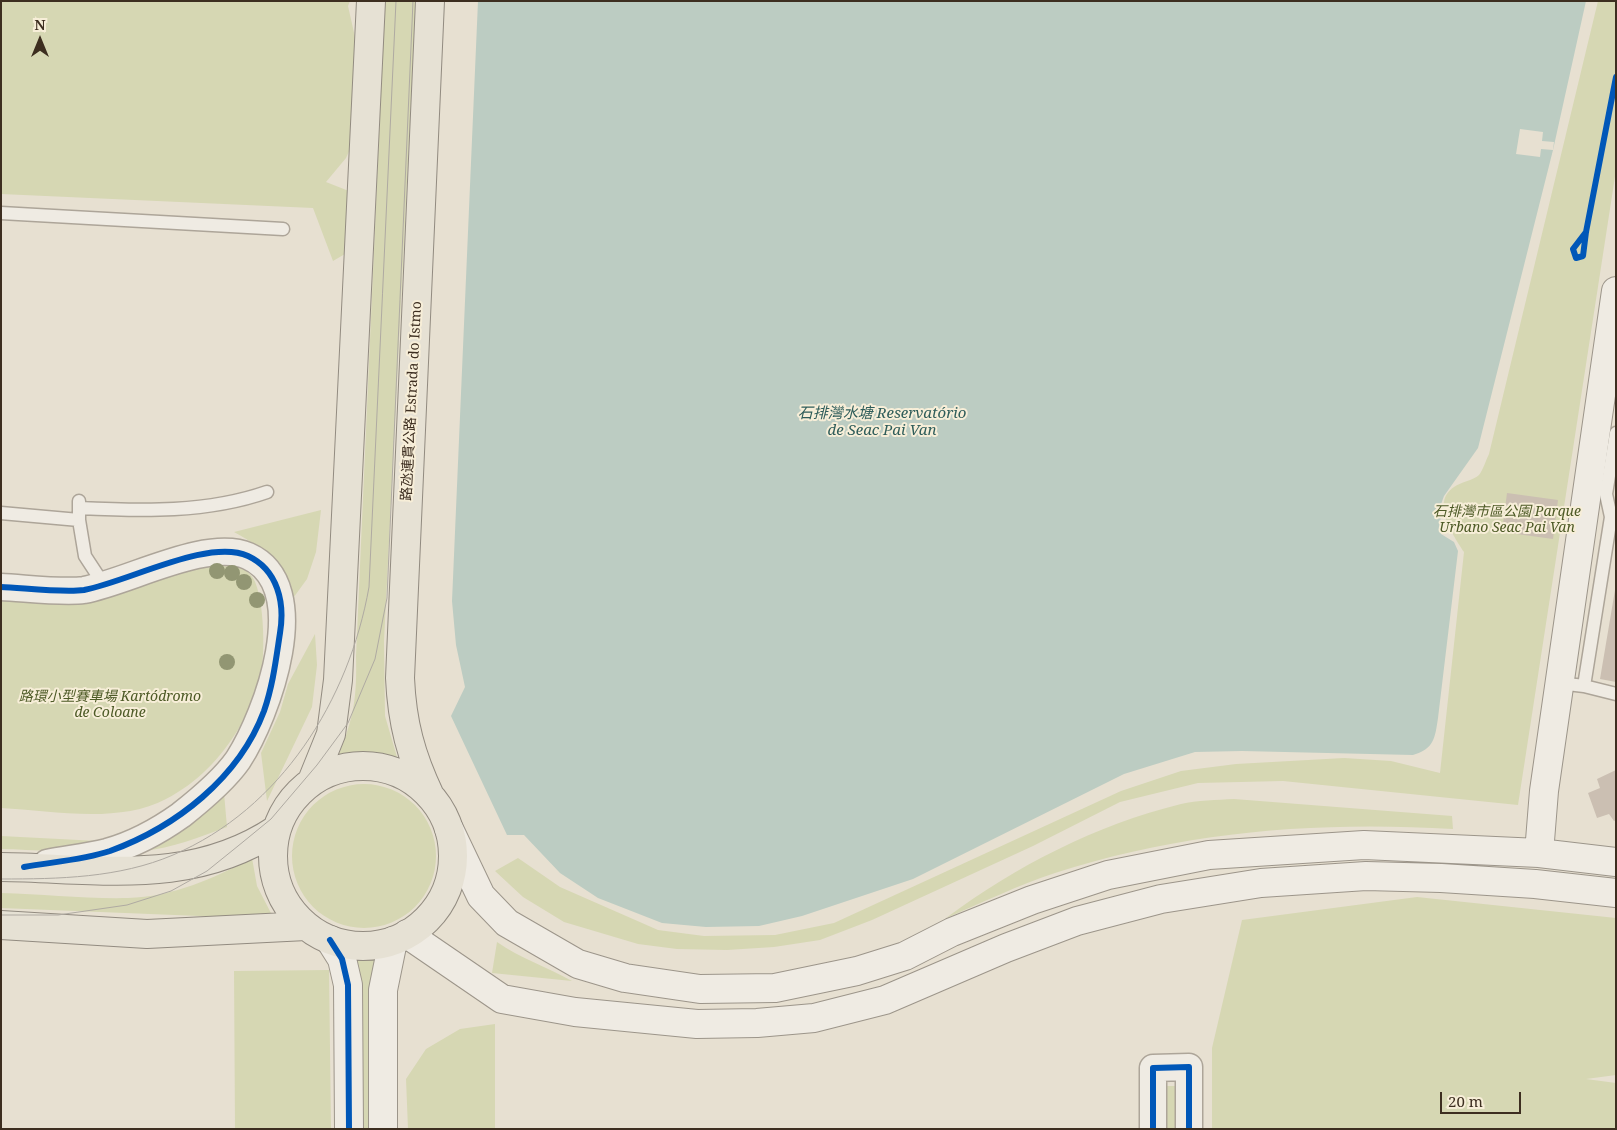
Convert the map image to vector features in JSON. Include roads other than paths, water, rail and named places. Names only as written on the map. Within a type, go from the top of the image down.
[{"type":"main road","points":[[312,781],[332,734],[338,680],[372,1]]},
{"type":"main road","name":"路氹連貫公路 Estrada do Istmo","points":[[430,1],[400,678],[401,708],[409,747],[430,796]]},
{"type":"main road","points":[[1539,854],[1544,791],[1571,684],[1616,291]]},
{"type":"main road","points":[[449,829],[453,853],[448,885],[441,900],[426,920],[400,937],[372,945],[351,945],[330,940],[306,926],[281,895],[274,874],[272,851],[277,829],[290,802],[312,781],[336,770],[361,766],[387,769],[410,780],[430,796],[441,811],[481,896],[507,924],[578,964],[625,978],[700,988],[776,988],[857,972],[905,956],[952,932],[1032,900],[1108,875],[1171,861],[1263,850],[1364,845],[1539,854],[1616,862]]},
{"type":"main road","points":[[13,867],[150,870],[186,867],[219,858],[255,843],[277,829]]},
{"type":"main road","points":[[400,937],[502,999],[575,1012],[697,1024],[757,1023],[814,1018],[885,1000],[1006,948],[1077,921],[1161,899],[1261,883],[1366,876],[1440,878],[1535,884],[1616,893]]},
{"type":"main road","points":[[1,925],[147,934],[306,926]]},
{"type":"main road","points":[[383,1129],[383,990],[400,937]]},
{"type":"main road","points":[[330,940],[342,959],[348,985],[349,1129]]},
{"type":"street","points":[[1,587],[83,590],[204,554],[227,551],[248,556],[266,568],[278,587],[282,619],[273,682],[264,711],[251,739],[236,762],[198,801],[180,815],[138,839],[108,852],[13,867]]},
{"type":"street","points":[[1153,1129],[1153,1068],[1189,1067],[1189,1129]]},
{"type":"lane","points":[[1,213],[283,229]]},
{"type":"lane","points":[[1616,433],[1606,494],[1611,517],[1571,684],[1616,694]]},
{"type":"lane","points":[[1,513],[79,509],[129,511],[200,507],[245,500],[267,492]]},
{"type":"lane","points":[[79,509],[85,556],[104,585]]},
{"type":"water","name":"石排灣水塘 Reservatório de Seac Pai Van","points":[[478,1],[1586,1],[1553,150],[1478,448],[1444,496],[1440,507],[1441,534],[1454,542],[1458,551],[1438,718],[1436,731],[1429,746],[1420,753],[1413,755],[1242,751],[1195,752],[1124,774],[913,879],[802,916],[759,926],[706,927],[662,923],[598,898],[560,873],[524,835],[507,835],[451,716],[465,687],[456,645],[452,601]]},
{"type":"tram line","points":[[1,879],[89,876],[110,873],[152,863],[173,855],[212,835],[246,810],[277,780],[304,746],[327,709],[345,670],[359,629],[369,587],[396,1]]},
{"type":"tram line","points":[[1,915],[58,915],[127,905],[171,891],[207,871],[271,819],[317,765],[348,723],[375,659],[387,598],[413,1]]},
{"type":"park label","name":"石排灣市區公園 Parque Urbano Seac Pai Van","points":[[1507,520]]},
{"type":"park label","name":"路環小型賽車場 Kartódromo de Coloane","points":[[110,706]]}]
